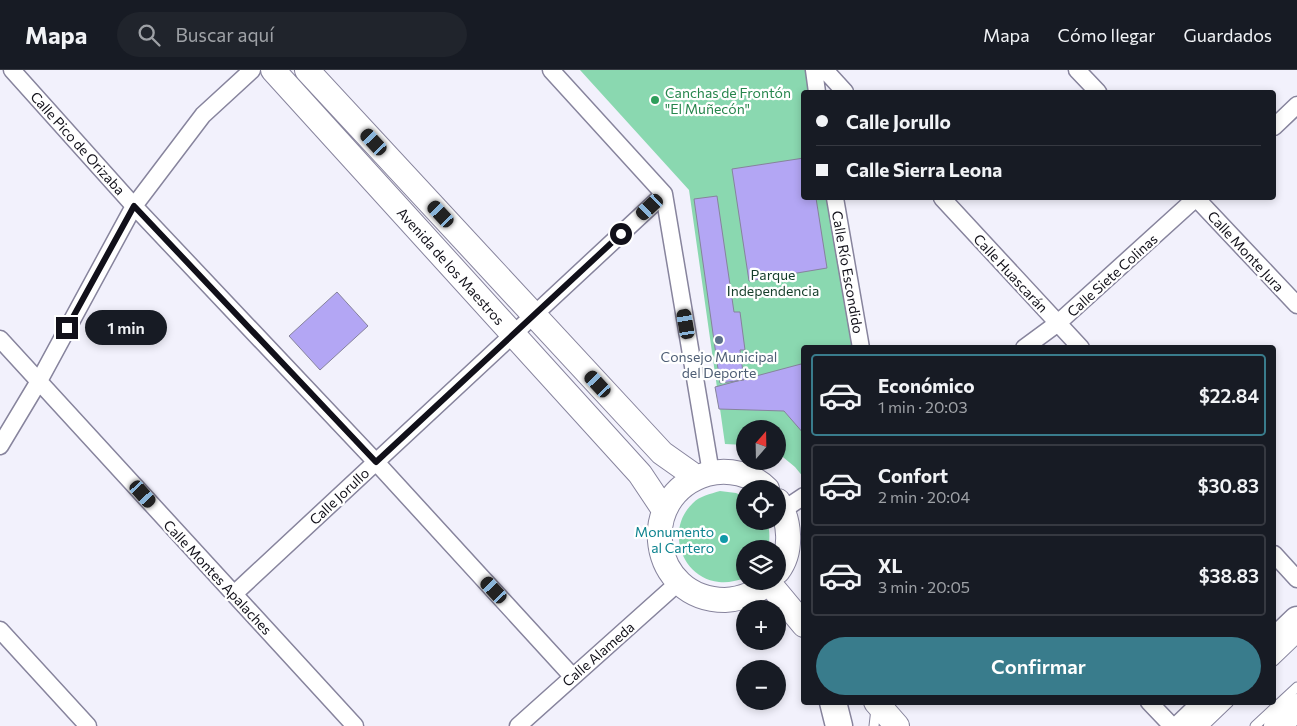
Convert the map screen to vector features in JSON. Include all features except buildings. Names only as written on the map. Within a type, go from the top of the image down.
[{"type":"main road","points":[[1276,640],[1297,620]]},
{"type":"main road","points":[[834,705],[839,726]]},
{"type":"main road","points":[[1183,726],[1205,705]]},
{"type":"main road","points":[[1277,726],[1297,707]]},
{"type":"street","name":"Calle Pico de Orizaba","points":[[12,70],[134,206],[376,462],[572,676]]},
{"type":"street","points":[[0,446],[134,206],[203,116],[252,70]]},
{"type":"street","name":"Avenida de los Maestros","points":[[273,70],[640,474],[664,510]]},
{"type":"street","name":"Avenida de los Maestros","points":[[308,70],[662,453],[704,475]]},
{"type":"street","points":[[551,70],[664,194],[704,475]]},
{"type":"street","points":[[814,70],[817,90]]},
{"type":"street","points":[[825,70],[843,90]]},
{"type":"street","points":[[1076,70],[1096,90]]},
{"type":"street","points":[[1276,125],[1297,105]]},
{"type":"street","name":"Calle Jorullo","points":[[234,594],[664,194]]},
{"type":"street","name":"Calle Río Escondido","points":[[835,200],[860,345]]},
{"type":"street","name":"Calle Huascarán","points":[[944,200],[1078,345]]},
{"type":"street","name":"Calle Siete Colinas","points":[[1028,345],[1058,323],[1194,200]]},
{"type":"street","name":"Calle Monte Jura","points":[[1198,200],[1297,305]]},
{"type":"street","name":"Calle Montes Apalaches","points":[[0,339],[355,726]]},
{"type":"street","points":[[755,480],[746,475],[729,472],[704,475],[683,486],[672,497],[664,510],[659,529],[660,548],[667,567],[679,582],[695,594],[714,600],[734,600],[753,594],[758,590]]},
{"type":"street","points":[[786,503],[801,497]]},
{"type":"street","points":[[786,523],[788,529],[788,548],[786,553]]},
{"type":"street","points":[[1276,556],[1297,579]]},
{"type":"street","name":"Calle Alameda","points":[[518,726],[679,582]]},
{"type":"street","points":[[780,590],[801,620]]},
{"type":"street","points":[[0,630],[88,726]]},
{"type":"street","points":[[878,705],[897,726]]},
{"type":"street","points":[[1152,705],[1172,726]]},
{"type":"lane","points":[[1276,659],[1297,639]]},
{"type":"lane","points":[[1255,726],[1297,687]]},
{"type":"lane","points":[[874,726],[876,705]]},
{"type":"lane","points":[[1204,726],[1226,705]]},
{"type":"green space","name":"Parque Independencia","points":[[580,70],[805,70],[809,90],[801,90],[801,200],[828,200],[855,345],[801,345],[801,474],[786,460],[786,420],[736,420],[736,445],[725,444],[689,190]]},
{"type":"green space","points":[[720,491],[736,493],[736,530],[769,530],[769,540],[736,540],[736,581],[719,582],[706,579],[695,572],[681,551],[680,526],[685,514],[693,503],[702,497]]},
{"type":"place","name":"Canchas de Frontón \"El Muñecón\"","points":[[655,100]]},
{"type":"place","name":"Consejo Municipal del Deporte","points":[[719,340]]},
{"type":"place","name":"Monumento al Cartero","points":[[724,539]]},
{"type":"route","points":[[67,328],[134,206],[376,462],[621,234]]}]
